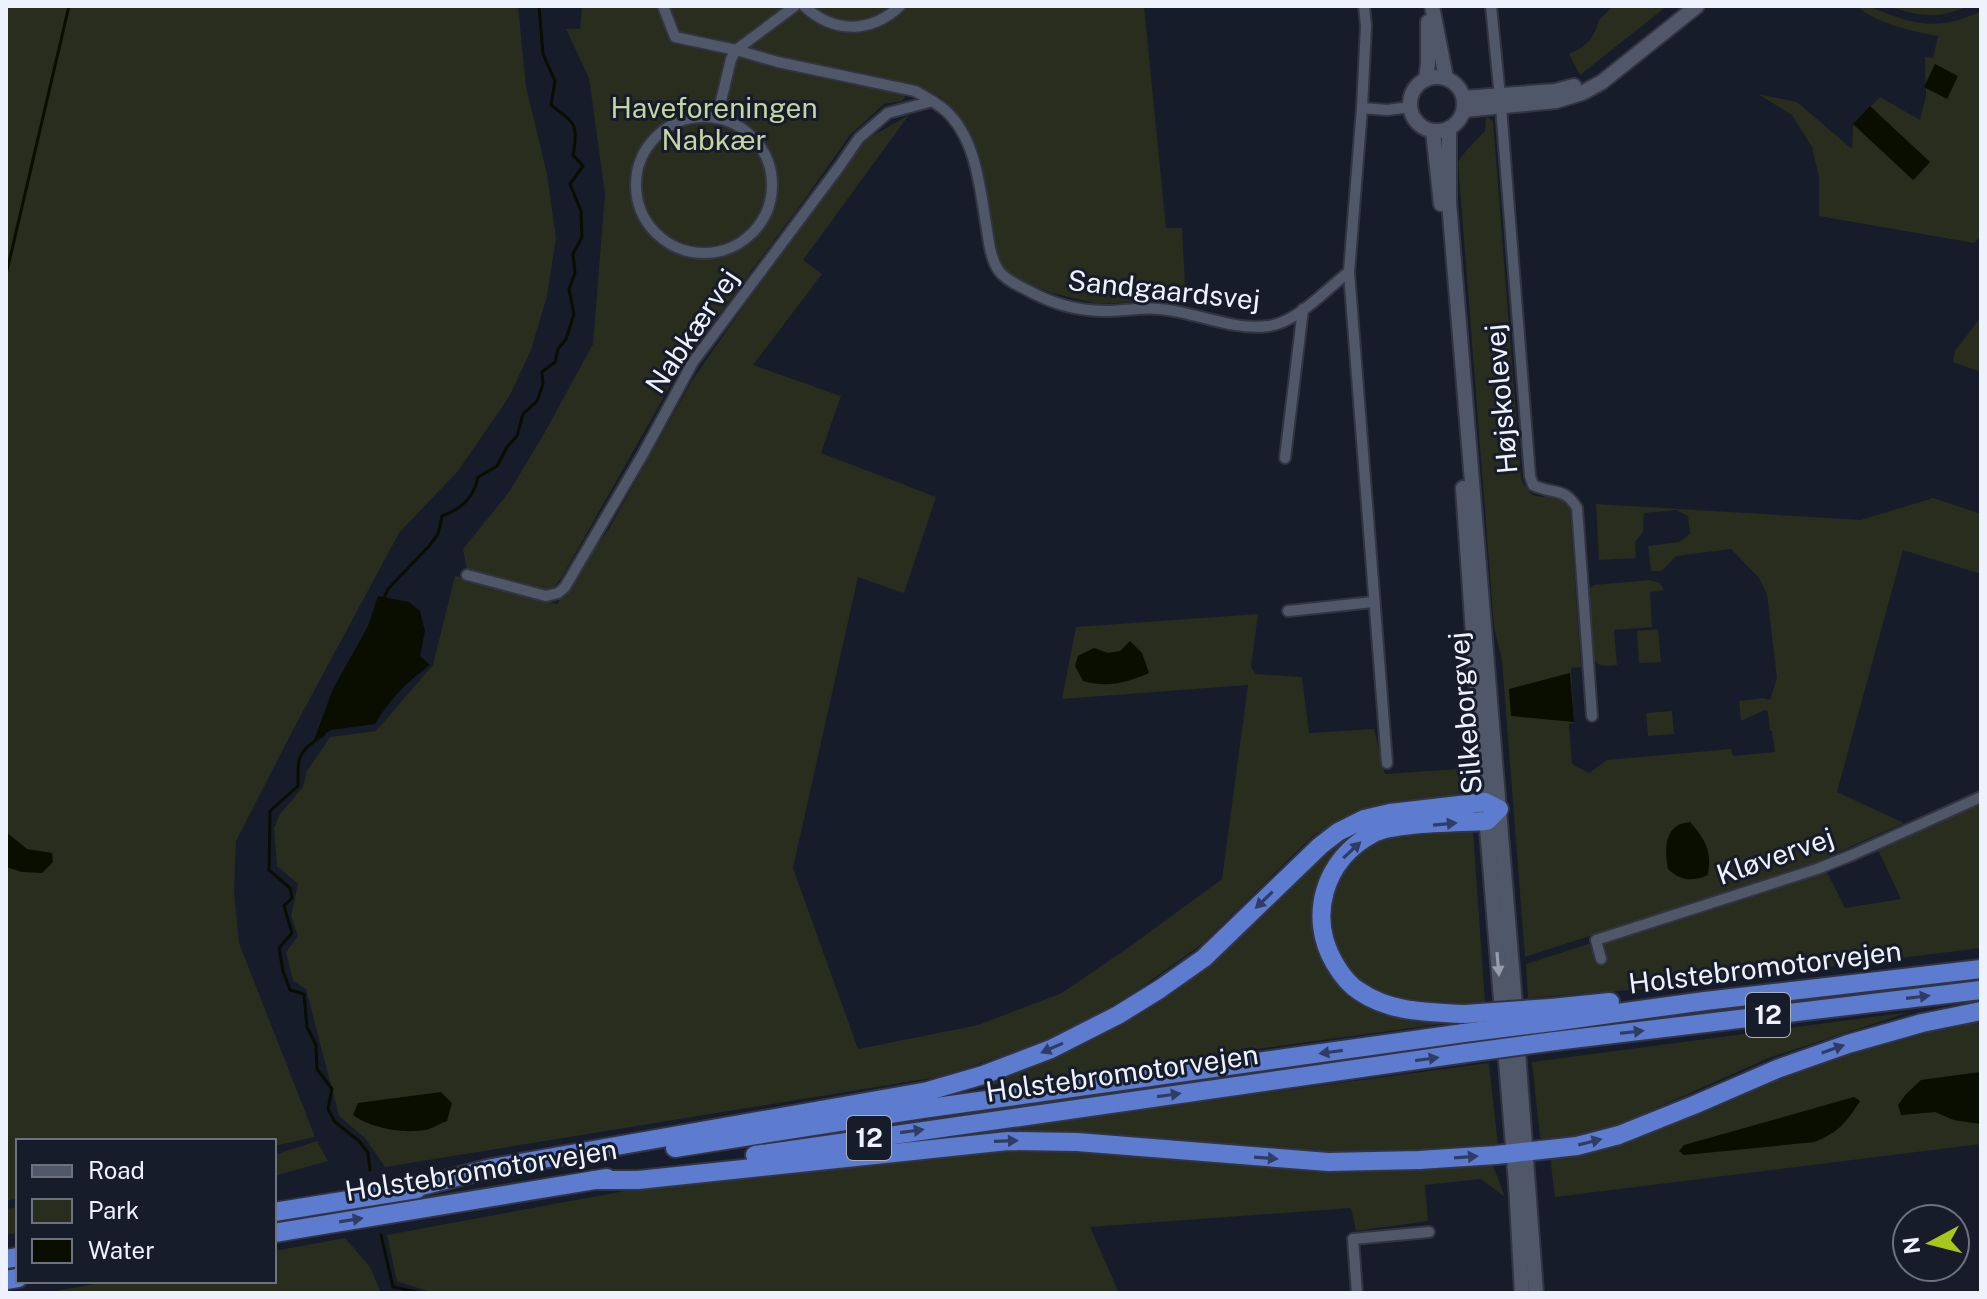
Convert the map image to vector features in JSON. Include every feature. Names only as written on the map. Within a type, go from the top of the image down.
[{"type":"highway","points":[[1490,811],[1379,831],[1348,851],[1331,873],[1322,899],[1321,925],[1328,953],[1357,991],[1385,1005],[1414,1012],[1552,1015]]},
{"type":"highway","points":[[406,1190],[492,1168],[928,1091],[983,1075],[1051,1049],[1118,1015],[1160,989],[1204,958],[1338,832],[1364,819],[1390,813],[1490,811]]},
{"type":"highway","name":"Holstebromotorvejen","points":[[276,1212],[922,1109],[1464,1033],[1636,999],[1705,1001],[1981,969]]},
{"type":"highway","name":"Holstebromotorvejen","points":[[276,1233],[884,1135],[1555,1041],[1981,990]]},
{"type":"highway","points":[[594,1180],[638,1180],[1008,1141],[1077,1142],[1328,1162],[1419,1160],[1577,1146],[1619,1135],[1777,1069],[1848,1044],[1922,1023],[1981,1011]]},
{"type":"main road","points":[[1430,6],[1446,78]]},
{"type":"main road","points":[[1426,79],[1430,6]]},
{"type":"main road","points":[[1499,101],[1578,84],[1598,73],[1684,6]]},
{"type":"main road","points":[[1464,104],[1556,101],[1582,93],[1602,82],[1697,6]]},
{"type":"main road","points":[[1446,78],[1455,84],[1464,104],[1456,124],[1433,131],[1418,124],[1413,117],[1410,107],[1413,92],[1426,79],[1446,78]]},
{"type":"main road","name":"Silkeborgvej","points":[[1449,128],[1449,202],[1490,811]]},
{"type":"main road","name":"Silkeborgvej","points":[[1433,131],[1519,1152],[1536,1293]]},
{"type":"main road","name":"Silkeborgvej","points":[[1519,1152],[1522,1293]]},
{"type":"street","name":"Sandgaardsvej","points":[[663,6],[675,37],[915,91],[933,101],[958,125],[968,144],[991,252],[999,271],[1015,284],[1043,298],[1076,309],[1160,309],[1248,326],[1270,326],[1303,309],[1349,272]]},
{"type":"street","points":[[717,118],[736,50],[795,6]]},
{"type":"street","points":[[804,6],[815,16],[833,24],[853,27],[872,24],[900,6]]},
{"type":"street","points":[[1364,6],[1362,108],[1349,272],[1387,763]]},
{"type":"street","points":[[1491,6],[1499,101]]},
{"type":"street","name":"Nabkærvej","points":[[467,575],[546,596],[558,593],[565,587],[693,362],[859,138],[888,113],[933,101]]},
{"type":"street","name":"Højskolevej","points":[[1499,101],[1530,476],[1533,485],[1570,496],[1577,508],[1592,716]]},
{"type":"street","points":[[1362,108],[1387,110],[1410,107]]},
{"type":"street","points":[[693,117],[717,118],[739,126],[757,142],[769,163],[773,186],[769,210],[757,230],[738,245],[716,253],[692,253],[669,245],[651,229],[639,208],[636,185],[640,161],[652,141],[670,125],[693,117]]},
{"type":"street","points":[[1285,458],[1303,309]]},
{"type":"street","points":[[1288,611],[1373,602]]},
{"type":"street","name":"Kløvervej","points":[[1601,959],[1596,940],[1817,869],[1981,797]]},
{"type":"street","points":[[1357,1293],[1353,1239],[1429,1232]]},
{"type":"green space","points":[[6,6],[518,6],[526,87],[547,174],[556,238],[547,296],[531,350],[509,397],[458,471],[399,533],[236,841],[234,891],[239,943],[315,1137],[276,1146],[276,1139],[16,1139],[16,1198],[6,1201]]},
{"type":"green space","name":"Haveforeningen Nabkær","points":[[582,6],[1144,6],[1166,228],[1182,228],[1186,303],[1098,304],[1052,293],[1019,280],[1003,267],[996,252],[976,149],[969,131],[939,96],[914,84],[902,101],[884,104],[850,135],[683,363],[562,577],[551,591],[530,589],[467,570],[463,549],[509,492],[593,344],[605,194],[589,78],[566,29],[580,29]]},
{"type":"green space","points":[[1613,6],[1667,6],[1580,75],[1569,54],[1589,41],[1599,20]]},
{"type":"green space","points":[[1857,6],[1928,24],[1959,20],[1981,11],[1981,236],[1974,243],[1819,216],[1819,177],[1812,147],[1792,115],[1758,94],[1797,102],[1852,149],[1853,124],[1914,180],[1930,162],[1870,107],[1880,97],[1920,120],[1926,96],[1925,57],[1933,58],[1938,36],[1884,22]]},
{"type":"green space","points":[[1888,6],[1969,6],[1929,15]]},
{"type":"green space","points":[[909,115],[803,260],[822,274],[753,365],[841,396],[821,453],[936,497],[904,593],[858,577],[793,868],[858,1049],[978,1025],[1062,993],[1222,879],[1248,685],[1062,699],[1076,627],[1258,614],[1251,667],[1256,674],[1302,677],[1309,733],[1374,729],[1385,774],[1459,769],[1460,798],[1386,803],[1348,815],[1314,835],[1202,944],[1129,996],[1048,1040],[944,1076],[385,1167],[365,1138],[339,1116],[306,989],[293,981],[286,952],[298,936],[291,916],[298,884],[277,866],[274,828],[280,814],[303,787],[307,771],[330,737],[376,731],[433,665],[455,576],[557,604],[610,527],[691,382],[775,261],[863,141]]},
{"type":"green space","points":[[1486,116],[1493,121],[1521,478],[1530,493],[1567,501],[1570,510],[1581,667],[1571,668],[1574,723],[1569,724],[1572,764],[1589,773],[1607,760],[1731,749],[1733,756],[1775,752],[1768,712],[1765,710],[1741,721],[1739,701],[1770,700],[1777,678],[1767,594],[1759,578],[1731,549],[1676,556],[1662,571],[1651,571],[1648,546],[1679,542],[1690,534],[1688,516],[1676,510],[1644,513],[1643,532],[1635,542],[1636,558],[1599,560],[1596,504],[1861,520],[1933,498],[1981,514],[1981,574],[1903,550],[1837,792],[1904,823],[1814,863],[1525,957],[1502,660],[1494,627],[1458,162],[1485,131]]},
{"type":"green space","points":[[1981,317],[1981,372],[1953,362],[1955,351]]},
{"type":"green space","points":[[1650,580],[1660,583],[1664,590],[1650,592],[1652,627],[1614,630],[1617,665],[1599,665],[1593,657],[1589,589],[1594,585]]},
{"type":"green space","points":[[1658,629],[1661,662],[1639,663],[1637,631]]},
{"type":"green space","points":[[1672,711],[1674,734],[1648,736],[1646,713]]},
{"type":"green space","points":[[1981,802],[1981,948],[1668,987],[1528,998],[1526,964],[1825,868],[1845,908],[1901,899],[1878,850]]},
{"type":"green space","points":[[1358,831],[1338,851],[1315,899],[1313,925],[1321,959],[1353,999],[1412,1019],[1455,1022],[964,1089],[1125,1020],[1326,850]]},
{"type":"green space","points":[[1473,831],[1485,1003],[1417,1002],[1390,996],[1365,984],[1336,951],[1330,928],[1332,902],[1340,875],[1358,855],[1380,838]]},
{"type":"green space","points":[[1910,1012],[1771,1057],[1611,1128],[1555,1141],[1540,1138],[1532,1062]]},
{"type":"green space","points":[[1981,1019],[1981,1072],[1921,1080],[1901,1115],[1935,1112],[1954,1120],[1981,1124],[1981,1144],[1555,1197],[1550,1157],[1628,1142],[1784,1075],[1927,1029]],"holes":[[[1814,1142],[1684,1155],[1679,1151]]]},
{"type":"green space","points":[[1489,1063],[1498,1146],[1417,1154],[1330,1156],[1061,1136],[949,1135]]},
{"type":"green space","points":[[317,1141],[328,1161],[276,1175],[276,1154]]},
{"type":"green space","points":[[1012,1149],[1103,1152],[1304,1170],[1492,1163],[1505,1197],[1481,1179],[1425,1185],[1428,1221],[1356,1231],[1351,1208],[1090,1227],[1119,1293],[433,1293],[397,1281],[387,1235],[630,1190],[843,1164]]},
{"type":"green space","points":[[16,1207],[16,1233],[6,1235],[6,1209]]},
{"type":"green space","points":[[345,1238],[370,1267],[381,1293],[45,1293],[99,1283],[276,1283],[276,1251]]},
{"type":"water","points":[[1935,64],[1958,76],[1947,99],[1924,87]]},
{"type":"water","points":[[1870,106],[1930,162],[1913,180],[1853,124]]},
{"type":"water","points":[[378,596],[409,602],[420,611],[425,631],[420,656],[430,665],[386,707],[375,724],[331,730],[314,740],[333,689],[368,626]]},
{"type":"water","points":[[1130,641],[1142,653],[1149,673],[1116,683],[1083,681],[1075,666],[1078,656],[1094,648],[1108,653],[1120,651]]},
{"type":"water","points":[[1570,673],[1574,722],[1511,716],[1509,689]]},
{"type":"water","points":[[1690,822],[1704,841],[1709,860],[1708,875],[1697,879],[1682,878],[1668,869],[1666,852],[1669,835],[1680,824]]},
{"type":"water","points":[[6,832],[27,849],[52,853],[53,862],[42,873],[6,867]]},
{"type":"water","points":[[1981,1072],[1981,1124],[1954,1120],[1935,1112],[1901,1115],[1898,1105],[1921,1080]]},
{"type":"water","points":[[441,1092],[452,1103],[447,1121],[429,1129],[389,1129],[369,1124],[353,1115],[358,1103]]},
{"type":"water","points":[[1854,1097],[1860,1101],[1845,1121],[1836,1131],[1814,1142],[1684,1155],[1679,1151],[1684,1145]]},
{"type":"waterway","points":[[6,275],[69,6]]},
{"type":"waterway","points":[[383,600],[388,589],[438,534],[442,516],[466,502],[478,477],[497,466],[517,436],[523,414],[537,401],[543,384],[542,372],[555,362],[574,314],[569,289],[575,273],[573,254],[582,237],[581,211],[570,184],[583,166],[573,155],[573,125],[551,105],[555,81],[543,54],[539,6]]},
{"type":"waterway","points":[[324,734],[301,755],[298,786],[270,811],[269,870],[290,888],[292,898],[284,906],[292,933],[279,948],[290,990],[304,994],[307,1027],[316,1045],[317,1069],[332,1089],[328,1109],[335,1122],[359,1141],[368,1153],[370,1170]]},
{"type":"waterway","points":[[381,1235],[393,1287],[422,1293]]}]
